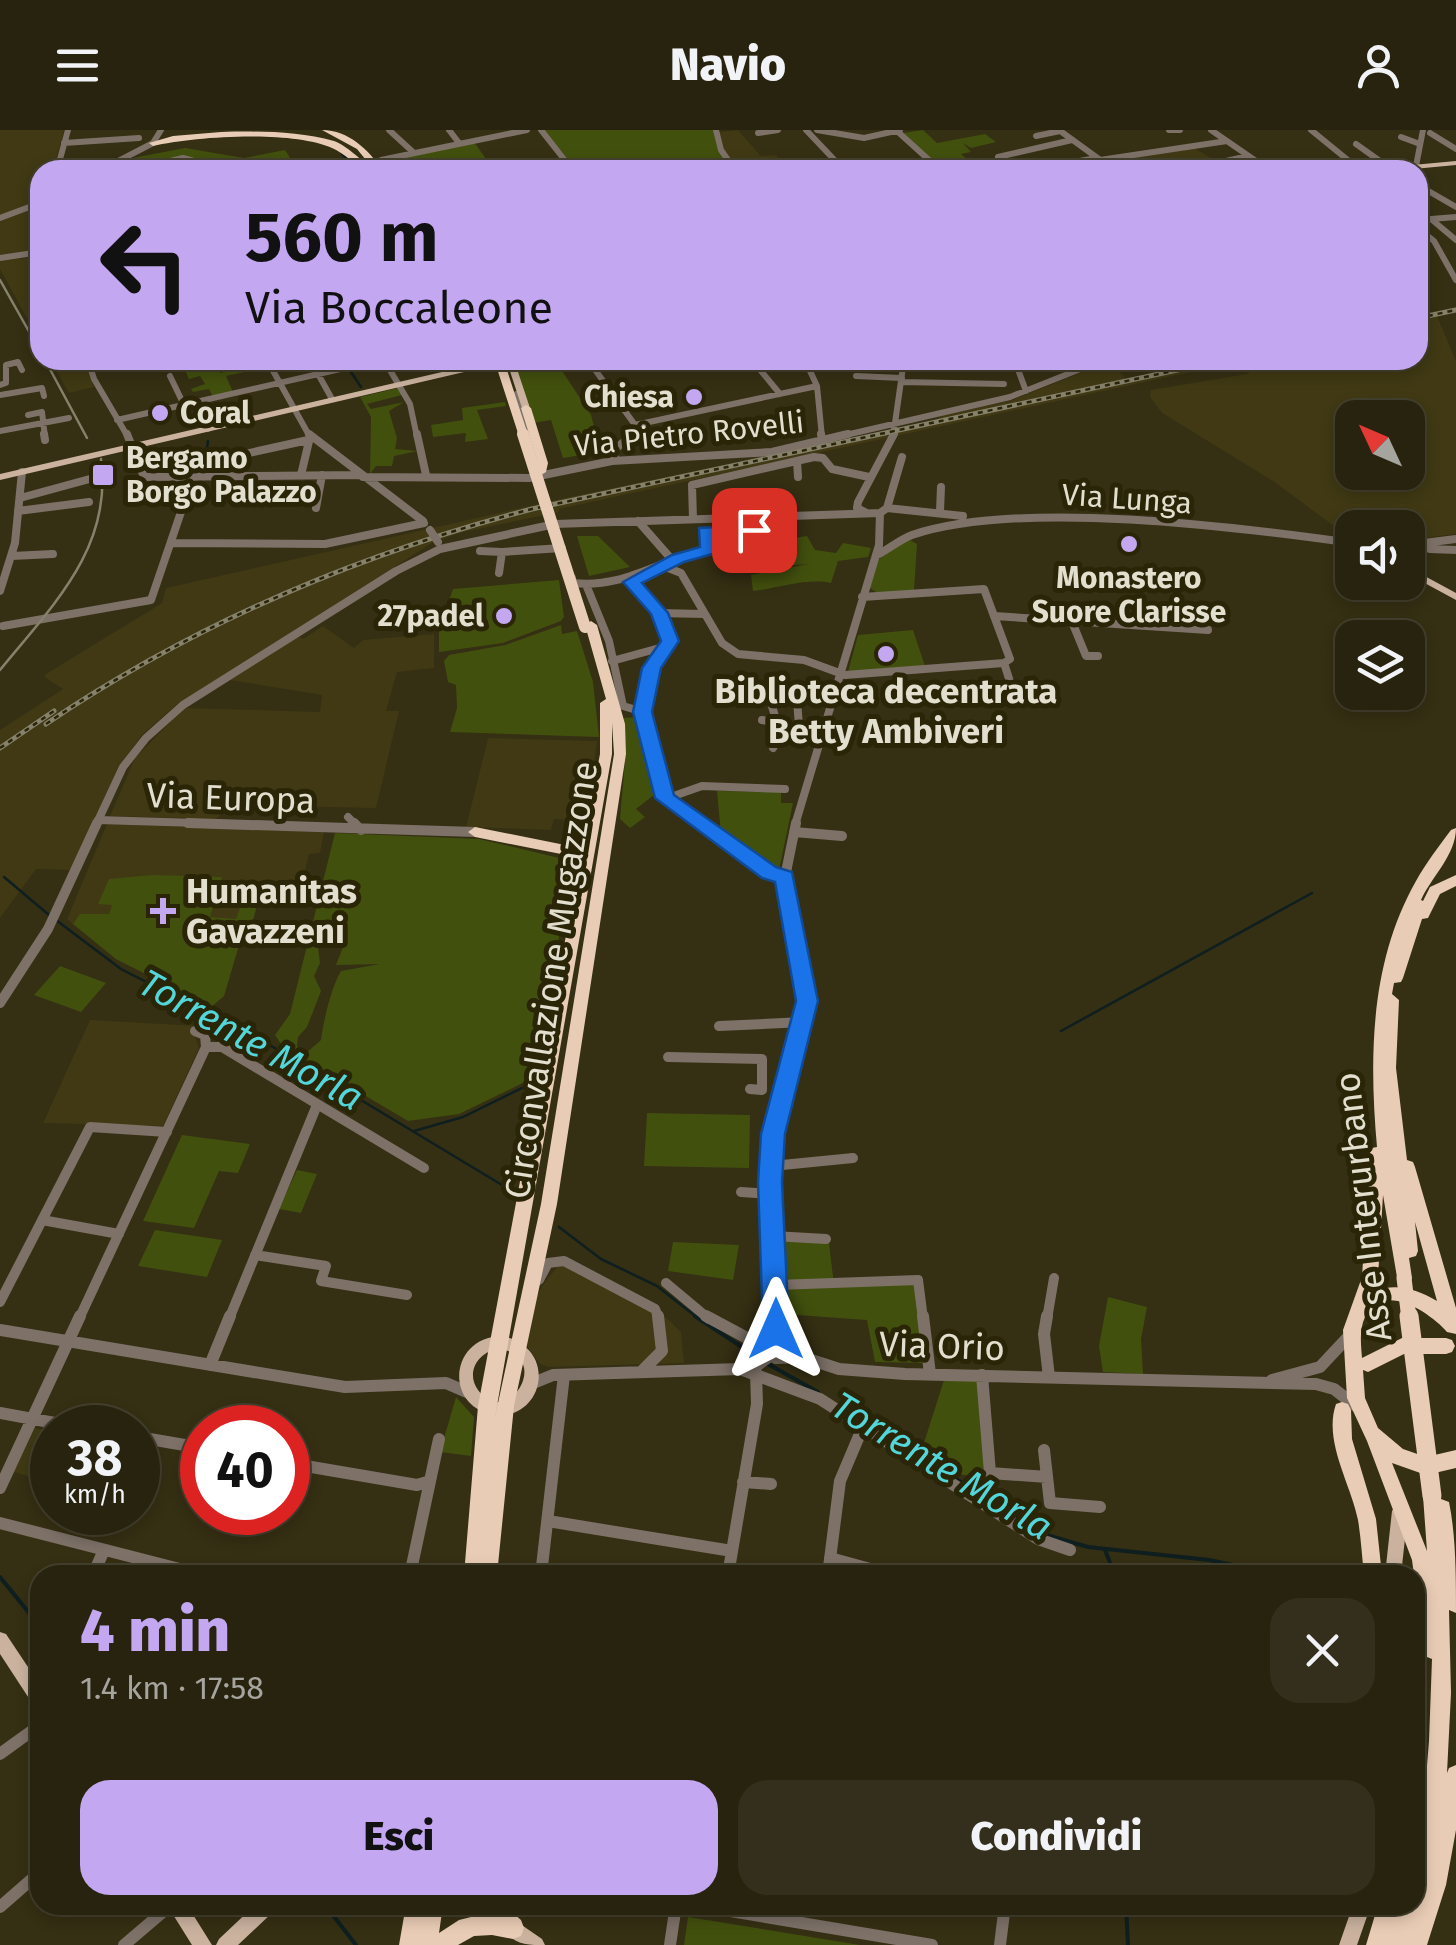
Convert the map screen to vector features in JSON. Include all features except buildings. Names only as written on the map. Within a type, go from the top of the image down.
[{"type":"highway","points":[[198,130],[292,134],[340,148]]},
{"type":"highway","points":[[300,130],[343,145],[359,160]]},
{"type":"highway","points":[[326,130],[360,148],[373,160]]},
{"type":"highway","points":[[153,143],[185,135],[277,134],[312,138],[340,148],[356,160]]},
{"type":"highway","points":[[504,370],[588,626]]},
{"type":"highway","points":[[519,404],[536,440],[539,474]]},
{"type":"highway","points":[[519,404],[521,442],[539,474]]},
{"type":"highway","name":"Circonvallazione Mugazzone","points":[[506,1345],[521,1228],[608,735],[605,697],[588,626]]},
{"type":"highway","name":"Circonvallazione Mugazzone","points":[[506,1345],[522,1317],[550,1204],[620,754],[619,724],[588,626]]},
{"type":"highway","points":[[476,832],[572,853],[578,858],[578,906]]},
{"type":"highway","name":"Asse Interurbano","points":[[1409,1279],[1381,1116],[1377,1055],[1387,971],[1418,887],[1456,832]]},
{"type":"highway","name":"Asse Interurbano","points":[[1425,1886],[1448,1774],[1437,1624],[1445,1601],[1388,1068],[1392,998],[1403,953],[1424,895],[1456,846]]},
{"type":"highway","points":[[1403,953],[1429,898],[1440,886],[1456,880]]},
{"type":"highway","points":[[1388,1068],[1393,1074],[1404,1154],[1452,1335]]},
{"type":"highway","points":[[1381,1116],[1376,1120],[1370,1277],[1352,1330],[1351,1410],[1343,1439],[1381,1565]]},
{"type":"highway","points":[[1362,1306],[1380,1295],[1411,1296],[1430,1305],[1452,1335]]},
{"type":"highway","points":[[1368,1364],[1402,1346],[1452,1335]]},
{"type":"highway","points":[[474,1565],[506,1345]]},
{"type":"highway","points":[[488,1565],[496,1406]]},
{"type":"highway","points":[[1351,1410],[1388,1450],[1414,1464],[1433,1466],[1455,1461]]},
{"type":"highway","points":[[1372,1434],[1445,1601]]},
{"type":"highway","points":[[1425,1886],[1456,1822]]},
{"type":"highway","points":[[406,1915],[407,1945]]},
{"type":"highway","points":[[407,1945],[414,1915]]},
{"type":"highway","points":[[426,1945],[430,1915]]},
{"type":"highway","points":[[499,1915],[513,1928]]},
{"type":"highway","points":[[1377,1945],[1386,1915]]},
{"type":"highway","points":[[1395,1945],[1406,1915]]},
{"type":"highway","name":"Asse Interurbano","points":[[1416,1945],[1421,1915]]},
{"type":"highway","points":[[441,1945],[463,1927],[482,1922],[513,1928]]},
{"type":"main road","points":[[1428,166],[1456,163]]},
{"type":"main road","points":[[0,477],[461,370]]},
{"type":"main road","points":[[505,370],[519,404]]},
{"type":"main road","points":[[505,370],[519,404]]},
{"type":"main road","points":[[1425,580],[1456,597]]},
{"type":"main road","points":[[506,1345],[533,1367],[531,1384],[519,1399],[496,1406],[469,1393],[464,1382],[468,1364],[483,1348],[506,1345]]},
{"type":"main road","points":[[1385,1565],[1398,1494]]},
{"type":"main road","points":[[0,1640],[30,1685]]},
{"type":"main road","points":[[181,1915],[203,1945]]},
{"type":"main road","points":[[225,1945],[257,1915]]},
{"type":"main road","points":[[1348,1945],[1358,1915]]},
{"type":"main road","points":[[513,1928],[536,1945]]},
{"type":"street","points":[[60,160],[68,130]]},
{"type":"street","points":[[120,160],[153,143],[161,130]]},
{"type":"street","points":[[389,130],[413,153]]},
{"type":"street","points":[[449,130],[459,143]]},
{"type":"street","points":[[396,160],[413,153],[526,130]]},
{"type":"street","points":[[541,130],[564,160]]},
{"type":"street","points":[[716,130],[728,160]]},
{"type":"street","points":[[758,133],[778,130]]},
{"type":"street","points":[[806,130],[835,160]]},
{"type":"street","points":[[816,130],[864,138],[899,130],[930,160]]},
{"type":"street","points":[[1036,136],[1059,130],[1099,159]]},
{"type":"street","points":[[1169,130],[1180,130]]},
{"type":"street","points":[[1213,131],[1227,130]]},
{"type":"street","points":[[1311,130],[1348,160]]},
{"type":"street","points":[[1213,131],[1254,160]]},
{"type":"street","points":[[1414,160],[1426,132],[1454,146]]},
{"type":"street","points":[[822,146],[829,133]]},
{"type":"street","points":[[1401,137],[1420,144]]},
{"type":"street","points":[[64,143],[139,138]]},
{"type":"street","points":[[1001,160],[1072,140]]},
{"type":"street","points":[[1093,160],[1227,141]]},
{"type":"street","points":[[1356,144],[1380,160]]},
{"type":"street","points":[[1194,145],[1206,153]]},
{"type":"street","points":[[1230,160],[1248,156]]},
{"type":"street","points":[[1428,190],[1456,207]]},
{"type":"street","points":[[0,218],[30,208]]},
{"type":"street","points":[[1428,219],[1456,217]]},
{"type":"street","points":[[1431,219],[1456,240]]},
{"type":"street","points":[[1428,236],[1456,280]]},
{"type":"street","points":[[0,258],[30,253]]},
{"type":"street","points":[[0,386],[6,382],[6,365],[18,362],[22,370]]},
{"type":"street","name":"Via Pietro Rovelli","points":[[93,370],[134,447],[140,472],[148,479],[539,474],[612,459],[747,455],[1026,390],[1077,370]]},
{"type":"street","points":[[272,370],[309,438],[427,526],[439,546]]},
{"type":"street","points":[[117,420],[336,370]]},
{"type":"street","points":[[390,370],[410,404],[426,475]]},
{"type":"street","points":[[595,370],[635,425],[636,433],[612,459]]},
{"type":"street","points":[[760,370],[780,394]]},
{"type":"street","points":[[810,370],[817,386],[824,438]]},
{"type":"street","points":[[858,511],[868,477],[892,441],[900,410],[903,370]]},
{"type":"street","points":[[1019,370],[1026,390]]},
{"type":"street","points":[[318,374],[332,399]]},
{"type":"street","points":[[170,376],[184,405]]},
{"type":"street","points":[[856,376],[1004,384]]},
{"type":"street","points":[[635,425],[817,386]]},
{"type":"street","points":[[0,396],[42,388],[44,396]]},
{"type":"street","points":[[195,402],[208,428]]},
{"type":"street","points":[[519,404],[539,474]]},
{"type":"street","points":[[28,415],[42,412],[46,440]]},
{"type":"street","points":[[0,431],[69,418]]},
{"type":"street","points":[[301,475],[309,438]]},
{"type":"street","points":[[198,477],[204,463],[309,438]]},
{"type":"street","points":[[710,550],[705,532],[695,520],[693,486],[820,457],[832,470],[868,477]]},
{"type":"street","points":[[730,1565],[757,1404],[776,1329],[770,1194],[777,1107],[804,1022],[806,993],[784,877],[872,562],[886,537],[883,511],[902,457]]},
{"type":"street","points":[[797,461],[798,477]]},
{"type":"street","points":[[0,590],[4,569],[12,556],[22,472]]},
{"type":"street","points":[[316,508],[322,475]]},
{"type":"street","points":[[20,498],[98,477]]},
{"type":"street","points":[[1,625],[147,603],[182,512],[178,479]]},
{"type":"street","points":[[940,511],[941,487]]},
{"type":"street","points":[[18,511],[89,502]]},
{"type":"street","points":[[0,1004],[63,903],[129,757],[184,705],[367,587],[439,546],[554,524],[858,511],[940,511],[963,516]]},
{"type":"street","points":[[399,526],[410,518],[410,512]]},
{"type":"street","points":[[554,524],[574,583],[587,587],[632,582],[673,561],[758,542],[757,517]]},
{"type":"street","name":"Via Lunga","points":[[886,537],[1037,518],[1335,537]]},
{"type":"street","points":[[638,521],[673,561]]},
{"type":"street","points":[[173,543],[326,544],[399,526],[427,526]]},
{"type":"street","points":[[705,532],[754,530]]},
{"type":"street","points":[[1425,542],[1456,538]]},
{"type":"street","points":[[1430,547],[1456,538]]},
{"type":"street","points":[[1425,546],[1456,550]]},
{"type":"street","points":[[480,551],[562,548]]},
{"type":"street","points":[[499,573],[502,552]]},
{"type":"street","points":[[12,556],[52,554]]},
{"type":"street","points":[[663,566],[682,574],[725,648],[734,653],[804,660],[840,674],[1004,663],[1010,659],[984,589],[862,597]]},
{"type":"street","points":[[632,582],[659,613],[670,641],[652,668],[643,712],[665,798],[769,873],[784,877]]},
{"type":"street","points":[[587,587],[625,708],[643,712]]},
{"type":"street","points":[[1066,606],[1086,656],[1098,656]]},
{"type":"street","points":[[659,613],[704,614]]},
{"type":"street","points":[[994,616],[1208,630]]},
{"type":"street","points":[[612,661],[668,647]]},
{"type":"street","points":[[1004,663],[1012,688]]},
{"type":"street","points":[[770,696],[779,737],[773,748]]},
{"type":"street","points":[[798,700],[799,726]]},
{"type":"street","points":[[762,720],[824,730]]},
{"type":"street","points":[[665,798],[702,786],[785,789]]},
{"type":"street","name":"Via Europa","points":[[348,817],[362,830]]},
{"type":"street","name":"Via Europa","points":[[98,820],[476,832]]},
{"type":"street","points":[[794,832],[842,836]]},
{"type":"street","points":[[719,1026],[804,1022]]},
{"type":"street","points":[[38,1405],[206,1048],[205,1035],[195,1031]]},
{"type":"street","points":[[206,1048],[222,1047],[424,1168]]},
{"type":"street","points":[[668,1057],[762,1059],[762,1090],[750,1089]]},
{"type":"street","points":[[210,1365],[317,1104]]},
{"type":"street","points":[[0,1302],[91,1126],[167,1132]]},
{"type":"street","points":[[772,1166],[853,1158]]},
{"type":"street","points":[[741,1192],[770,1194]]},
{"type":"street","points":[[42,1220],[119,1234]]},
{"type":"street","points":[[774,1236],[826,1240]]},
{"type":"street","points":[[255,1255],[326,1266],[321,1280],[407,1296]]},
{"type":"street","points":[[522,1317],[543,1268],[552,1261],[572,1263],[656,1309],[662,1325],[662,1352],[640,1373]]},
{"type":"street","name":"Via Orio","points":[[1049,1377],[1044,1334],[1054,1278]]},
{"type":"street","points":[[776,1285],[918,1280],[930,1374]]},
{"type":"street","points":[[666,1283],[677,1299],[756,1348],[767,1361],[775,1386],[820,1399],[1038,1539],[1070,1550]]},
{"type":"street","points":[[0,1330],[345,1387],[446,1383],[469,1393]]},
{"type":"street","name":"Via Orio","points":[[1265,1383],[1320,1368],[1338,1352],[1352,1330]]},
{"type":"street","name":"Via Orio","points":[[767,1361],[802,1357],[839,1369],[930,1374],[1324,1386],[1351,1410]]},
{"type":"street","points":[[531,1384],[558,1375],[740,1370],[767,1361]]},
{"type":"street","points":[[446,1383],[468,1364]]},
{"type":"street","points":[[533,1367],[558,1375]]},
{"type":"street","points":[[541,1565],[558,1375]]},
{"type":"street","points":[[982,1376],[990,1473],[1047,1477]]},
{"type":"street","points":[[0,1413],[30,1419]]},
{"type":"street","points":[[0,1488],[30,1423]]},
{"type":"street","points":[[829,1565],[838,1489],[850,1446],[862,1429]]},
{"type":"street","points":[[412,1565],[426,1482],[439,1439]]},
{"type":"street","points":[[1044,1450],[1050,1503],[1100,1507]]},
{"type":"street","points":[[310,1467],[417,1485],[426,1482]]},
{"type":"street","points":[[743,1482],[771,1484]]},
{"type":"street","points":[[548,1521],[732,1551]]},
{"type":"street","points":[[0,1524],[149,1565]]},
{"type":"street","points":[[97,1565],[104,1550]]},
{"type":"street","points":[[830,1558],[856,1565]]},
{"type":"street","points":[[0,1754],[30,1733]]},
{"type":"street","points":[[0,1907],[30,1881]]},
{"type":"street","points":[[124,1945],[162,1915]]},
{"type":"street","points":[[670,1945],[674,1915]]},
{"type":"street","points":[[754,1915],[932,1945]]},
{"type":"street","points":[[1000,1945],[1004,1915]]},
{"type":"shaded area","points":[[0,130],[64,130],[56,160],[30,160],[30,250],[0,256]]},
{"type":"shaded area","points":[[738,130],[761,156],[776,155],[780,160],[730,160],[719,132]]},
{"type":"shaded area","points":[[1192,147],[1214,160],[1107,160]]},
{"type":"shaded area","points":[[30,258],[30,324],[0,269],[0,260]]},
{"type":"shaded area","points":[[1456,307],[1456,312],[1437,316],[1456,361],[1456,534],[1425,538],[1425,510],[1335,510],[1335,527],[1273,481],[1162,413],[1150,397],[1151,390],[1253,370],[1428,370],[1428,313]]},
{"type":"shaded area","points":[[56,370],[88,370],[94,387],[69,393]]},
{"type":"shaded area","points":[[1087,370],[1118,370],[1127,380],[1171,370],[1200,370],[559,509],[432,543],[176,705],[144,733],[119,765],[72,870],[36,869],[0,918],[0,730],[63,689],[44,677],[46,674],[162,603],[166,588],[556,500],[934,421],[943,415],[1013,400]]},
{"type":"shaded area","points":[[323,626],[354,648],[363,640],[434,634],[434,668],[397,672],[386,711],[399,711],[376,808],[230,805],[216,819],[110,816],[135,758],[184,708],[320,712],[322,695],[230,680],[296,635],[303,639]]},
{"type":"shaded area","points":[[488,738],[597,741],[594,764],[581,764],[567,820],[554,819],[551,830],[466,827]]},
{"type":"shaded area","name":"Humanitas Gavazzeni","points":[[107,824],[324,832],[320,853],[309,854],[297,903],[258,902],[250,932],[242,935],[224,996],[211,1007],[116,959],[67,919]]},
{"type":"shaded area","points":[[90,1020],[199,1026],[195,1036],[199,1048],[163,1126],[43,1123]]},
{"type":"shaded area","points":[[577,1264],[637,1294],[670,1321],[681,1332],[684,1363],[548,1367],[540,1364],[522,1340],[523,1327],[542,1286],[558,1266]]},
{"type":"shaded area","points":[[30,1438],[30,1477],[14,1472]]},
{"type":"green space","points":[[544,130],[714,130],[728,160],[569,160]]},
{"type":"green space","points":[[923,130],[937,143],[985,134],[996,142],[971,148],[963,143],[971,152],[961,154],[968,160],[932,160],[903,133]]},
{"type":"green space","points":[[474,142],[487,160],[383,160]]},
{"type":"green space","points":[[185,148],[244,158],[285,150],[292,160],[122,160]]},
{"type":"green space","points":[[185,370],[254,370],[226,376],[233,392],[213,397],[209,389],[191,389],[205,384],[200,376],[189,379]]},
{"type":"green space","points":[[516,370],[562,370],[591,415],[601,452],[563,458],[551,420],[533,423]]},
{"type":"green space","points":[[398,388],[402,395],[367,404],[371,409],[404,402],[389,411],[397,438],[395,449],[418,451],[394,456],[392,466],[376,466],[370,474],[371,417],[360,397]]},
{"type":"green space","points":[[505,402],[506,406],[477,410],[488,439],[465,442],[466,433],[433,437],[431,425],[463,420],[462,408]]},
{"type":"green space","points":[[577,536],[598,536],[630,567],[589,576]]},
{"type":"green space","points":[[807,536],[815,550],[836,553],[843,543],[871,548],[868,557],[838,561],[831,583],[753,591],[751,575],[808,564],[769,567],[756,544]]},
{"type":"green space","points":[[908,539],[917,544],[914,590],[879,594],[870,588],[878,560]]},
{"type":"green space","name":"27padel","points":[[559,580],[564,617],[561,621],[503,643],[439,652],[439,628],[453,589]]},
{"type":"green space","points":[[561,625],[562,634],[577,631],[593,682],[599,737],[450,732],[457,708],[456,685],[448,682],[444,661],[449,655],[505,645]]},
{"type":"green space","points":[[913,630],[925,666],[848,672],[858,635]]},
{"type":"green space","points":[[639,717],[658,792],[636,809],[645,817],[630,828],[620,819],[626,750],[623,718]]},
{"type":"green space","points":[[717,791],[781,792],[781,803],[793,803],[778,875],[721,834]]},
{"type":"green space","points":[[335,833],[479,839],[572,861],[535,1077],[459,1114],[408,1121],[283,1047],[275,1035],[290,1014]],"holes":[[[328,940],[343,947],[336,965],[380,964],[341,971],[328,1004],[321,1040],[305,1054],[297,1046],[298,1037],[307,1027],[321,991],[314,976],[320,963],[318,948]]]},
{"type":"green space","points":[[152,875],[222,877],[210,917],[236,919],[243,900],[258,901],[250,932],[242,935],[224,996],[211,1007],[116,959],[73,924],[80,914],[109,914],[112,905],[98,904],[109,879]]},
{"type":"green space","points":[[60,966],[106,983],[81,1012],[34,995]]},
{"type":"green space","points":[[647,1113],[750,1115],[749,1168],[644,1166]]},
{"type":"green space","points":[[182,1135],[250,1144],[238,1173],[219,1171],[194,1228],[143,1221]]},
{"type":"green space","points":[[297,1170],[317,1174],[301,1213],[279,1209]]},
{"type":"green space","points":[[155,1230],[222,1240],[207,1277],[138,1266]]},
{"type":"green space","points":[[781,1240],[829,1243],[834,1285],[915,1282],[927,1363],[875,1362],[867,1320],[783,1314]]},
{"type":"green space","points":[[673,1242],[739,1245],[733,1280],[668,1271]]},
{"type":"green space","points":[[1108,1297],[1147,1307],[1141,1339],[1143,1374],[1103,1372],[1099,1346]]},
{"type":"green space","points":[[945,1377],[978,1378],[985,1476],[963,1475],[921,1452]]},
{"type":"green space","points":[[456,1397],[474,1417],[471,1456],[440,1452]]},
{"type":"green space","points":[[688,1917],[860,1945],[684,1945]]},
{"type":"waterway","points":[[342,154],[348,160]]},
{"type":"waterway","points":[[351,370],[361,387]]},
{"type":"waterway","points":[[207,448],[208,441]]},
{"type":"waterway","name":"Torrente Morla","points":[[4,877],[49,915]]},
{"type":"waterway","points":[[1061,1031],[1312,893]]},
{"type":"waterway","name":"Torrente Morla","points":[[56,920],[121,969],[273,1047],[507,1188]]},
{"type":"waterway","points":[[414,1131],[463,1117],[528,1085]]},
{"type":"waterway","name":"Torrente Morla","points":[[559,1227],[601,1259],[657,1286],[696,1317]]},
{"type":"waterway","name":"Torrente Morla","points":[[696,1317],[757,1357]]},
{"type":"waterway","name":"Torrente Morla","points":[[768,1364],[818,1392]]},
{"type":"waterway","name":"Torrente Morla","points":[[922,1457],[1040,1533],[1088,1547],[1233,1565]]},
{"type":"waterway","name":"Torrente Morla","points":[[1105,1550],[1111,1565]]},
{"type":"waterway","points":[[0,1577],[30,1614]]},
{"type":"waterway","points":[[333,1915],[356,1945]]},
{"type":"waterway","name":"Torrente Morla","points":[[1126,1915],[1128,1945]]},
{"type":"tram line","points":[[0,280],[30,333]]},
{"type":"tram line","points":[[50,370],[87,438]]},
{"type":"tram line","points":[[0,670],[58,599],[88,548],[98,521],[101,459]]},
{"type":"railway","points":[[1428,316],[1456,310]]},
{"type":"railway","points":[[46,724],[102,688],[219,624],[341,570],[468,527],[532,509],[1178,370]]},
{"type":"railway","points":[[0,748],[54,711]]},
{"type":"place","name":"Chiesa","points":[[694,397]]},
{"type":"place","name":"Coral","points":[[160,413]]},
{"type":"place","name":"Bergamo Borgo Palazzo","points":[[103,475]]},
{"type":"place","name":"Monastero Suore Clarisse","points":[[1129,544]]},
{"type":"place","name":"27padel","points":[[504,616]]},
{"type":"place","name":"Biblioteca decentrata Betty Ambiveri","points":[[886,654]]},
{"type":"place","name":"Humanitas Gavazzeni","points":[[163,911]]},
{"type":"route","points":[[754,530],[705,532],[710,550],[678,558],[632,582],[659,613],[670,641],[652,668],[643,712],[665,798],[769,873],[784,877],[807,1010],[777,1107],[773,1134],[770,1182],[776,1329]]}]
